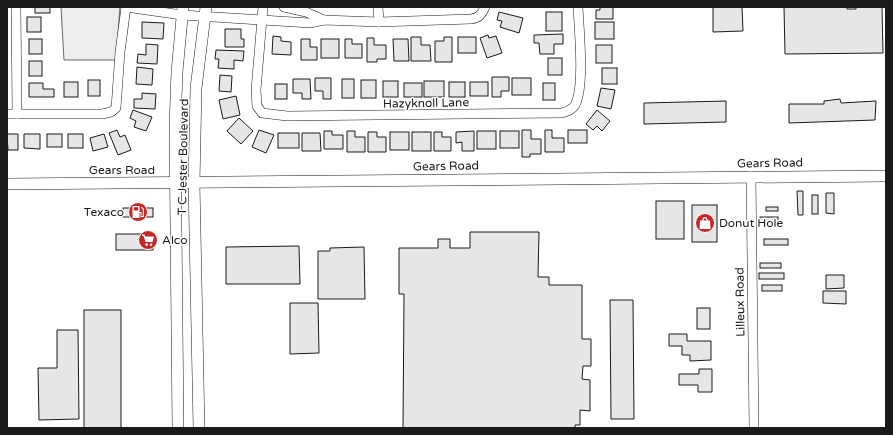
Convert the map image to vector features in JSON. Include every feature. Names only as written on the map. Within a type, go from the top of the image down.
[{"type":"main road","name":"T C Jester Boulevard","points":[[178,428],[175,125],[182,11]]},
{"type":"main road","name":"T C Jester Boulevard","points":[[198,428],[194,183],[196,88],[205,11]]},
{"type":"main road","name":"Gears Road","points":[[7,184],[751,176],[886,176]]},
{"type":"main road","points":[[177,321],[197,321]]},
{"type":"street","points":[[16,7],[17,114]]},
{"type":"street","points":[[7,114],[102,114],[111,112],[116,108],[120,52],[126,7],[205,11],[261,20],[310,24],[324,20],[379,22],[476,18],[482,14],[485,7]]},
{"type":"street","name":"Hazyknoll Lane","points":[[263,7],[258,64],[257,106],[262,112],[278,116],[562,113],[571,110],[575,105],[580,83],[578,7]]},
{"type":"street","points":[[284,7],[306,12],[324,20]]},
{"type":"street","points":[[378,7],[379,22]]},
{"type":"street","name":"Lilleux Road","points":[[751,176],[754,428]]},
{"type":"shaded area","points":[[61,7],[120,7],[116,60],[64,60]]},
{"type":"building","points":[[35,7],[50,7],[50,13],[35,13]]},
{"type":"building","points":[[600,7],[613,7],[613,19],[596,19],[596,10],[600,10]]},
{"type":"building","points":[[713,7],[742,7],[743,31],[713,32]]},
{"type":"building","points":[[784,7],[847,7],[847,9],[856,9],[856,7],[882,7],[883,53],[785,54]]},
{"type":"building","points":[[499,12],[523,18],[519,33],[500,27],[502,21],[497,20]]},
{"type":"building","points":[[546,12],[562,12],[562,31],[546,31]]},
{"type":"building","points":[[27,17],[41,17],[41,32],[27,32]]},
{"type":"building","points":[[142,22],[164,23],[163,39],[142,38]]},
{"type":"building","points":[[595,22],[614,22],[614,39],[595,39]]},
{"type":"building","points":[[225,29],[241,29],[241,39],[244,39],[244,47],[225,47]]},
{"type":"building","points":[[563,34],[563,44],[554,44],[554,54],[540,54],[539,43],[534,43],[534,35]]},
{"type":"building","points":[[488,35],[489,38],[496,36],[502,53],[487,58],[480,38]]},
{"type":"building","points":[[273,36],[281,37],[281,41],[291,42],[291,55],[272,54]]},
{"type":"building","points":[[411,37],[421,37],[421,45],[430,45],[431,61],[411,61]]},
{"type":"building","points":[[444,37],[452,37],[452,62],[435,62],[435,41],[444,41]]},
{"type":"building","points":[[458,37],[476,37],[476,53],[458,53]]},
{"type":"building","points":[[367,38],[374,38],[374,45],[386,45],[386,59],[377,59],[377,62],[367,62]]},
{"type":"building","points":[[29,39],[42,39],[42,54],[29,54]]},
{"type":"building","points":[[301,39],[310,39],[310,47],[317,47],[317,60],[301,60]]},
{"type":"building","points":[[321,39],[339,39],[339,58],[321,58]]},
{"type":"building","points":[[345,39],[352,39],[352,44],[362,44],[362,58],[345,58]]},
{"type":"building","points":[[393,39],[408,39],[409,61],[394,61]]},
{"type":"building","points":[[146,44],[158,45],[157,64],[137,63],[138,54],[146,55]]},
{"type":"building","points":[[596,45],[612,45],[612,63],[596,63]]},
{"type":"building","points":[[216,50],[244,51],[243,61],[234,60],[234,69],[218,68],[219,59],[215,59]]},
{"type":"building","points":[[548,58],[562,58],[562,75],[548,75]]},
{"type":"building","points":[[29,61],[42,61],[42,76],[29,76]]},
{"type":"building","points":[[137,67],[153,69],[152,85],[136,84]]},
{"type":"building","points":[[602,68],[617,68],[617,84],[602,84]]},
{"type":"building","points":[[220,75],[232,76],[231,92],[219,91]]},
{"type":"building","points":[[492,77],[509,77],[509,91],[501,91],[501,97],[492,97]]},
{"type":"building","points":[[315,78],[331,78],[331,99],[323,99],[323,91],[315,91]]},
{"type":"building","points":[[512,78],[531,78],[531,95],[512,95]]},
{"type":"building","points":[[293,79],[310,79],[311,99],[302,99],[302,93],[293,93]]},
{"type":"building","points":[[342,79],[354,79],[354,98],[342,98]]},
{"type":"building","points":[[88,80],[100,80],[100,96],[88,96]]},
{"type":"building","points":[[361,80],[376,80],[376,98],[361,98]]},
{"type":"building","points":[[383,81],[398,81],[398,97],[383,97]]},
{"type":"building","points":[[424,81],[444,81],[444,97],[424,97]]},
{"type":"building","points":[[64,82],[78,82],[78,97],[64,97]]},
{"type":"building","points":[[449,82],[465,82],[465,97],[449,97]]},
{"type":"building","points":[[470,82],[488,82],[488,96],[470,96]]},
{"type":"building","points":[[29,83],[43,83],[43,89],[54,89],[54,97],[29,97]]},
{"type":"building","points":[[404,83],[422,83],[422,97],[404,97]]},
{"type":"building","points":[[543,83],[555,83],[555,100],[543,100]]},
{"type":"building","points":[[275,84],[287,84],[287,99],[275,99]]},
{"type":"building","points":[[601,88],[615,90],[611,109],[597,106]]},
{"type":"building","points":[[142,93],[156,94],[155,109],[134,108],[134,99],[142,99]]},
{"type":"building","points":[[236,96],[240,115],[223,119],[219,100]]},
{"type":"building","points":[[840,99],[841,103],[876,101],[875,120],[789,123],[789,104],[824,104],[824,101]]},
{"type":"building","points":[[726,101],[726,122],[644,124],[644,103]]},
{"type":"building","points":[[133,110],[152,117],[146,131],[134,127],[136,121],[130,118]]},
{"type":"building","points":[[597,110],[610,121],[602,131],[597,126],[593,130],[586,124]]},
{"type":"building","points":[[239,118],[253,131],[241,144],[227,131]]},
{"type":"building","points":[[117,130],[120,137],[125,135],[131,150],[118,155],[109,133]]},
{"type":"building","points":[[259,130],[274,135],[266,153],[252,147]]},
{"type":"building","points":[[522,130],[531,130],[531,139],[541,139],[541,154],[530,154],[530,157],[522,157]]},
{"type":"building","points":[[545,130],[552,130],[552,138],[564,138],[564,152],[545,152]]},
{"type":"building","points":[[568,130],[587,130],[587,143],[568,143]]},
{"type":"building","points":[[324,131],[332,131],[332,135],[343,135],[343,149],[324,149]]},
{"type":"building","points":[[347,131],[355,131],[355,137],[365,137],[365,152],[347,152]]},
{"type":"building","points":[[474,131],[474,151],[462,151],[462,142],[456,143],[456,132]]},
{"type":"building","points":[[477,131],[496,131],[496,149],[477,149]]},
{"type":"building","points":[[500,131],[519,131],[519,148],[500,148]]},
{"type":"building","points":[[368,132],[377,132],[377,137],[386,137],[386,152],[368,152]]},
{"type":"building","points":[[390,132],[409,132],[409,150],[390,150]]},
{"type":"building","points":[[412,132],[431,132],[431,151],[412,151]]},
{"type":"building","points":[[434,132],[442,132],[442,137],[451,137],[451,151],[434,151]]},
{"type":"building","points":[[278,133],[299,133],[299,148],[278,148]]},
{"type":"building","points":[[302,133],[320,133],[321,151],[302,151]]},
{"type":"building","points":[[7,134],[18,134],[18,150],[8,150]]},
{"type":"building","points":[[24,134],[40,134],[40,149],[24,148]]},
{"type":"building","points":[[47,134],[62,134],[62,147],[47,147]]},
{"type":"building","points":[[68,134],[83,134],[83,148],[68,148]]},
{"type":"building","points":[[104,134],[108,147],[93,151],[90,138]]},
{"type":"building","points":[[797,191],[803,191],[803,215],[798,215]]},
{"type":"building","points":[[826,193],[834,193],[834,214],[826,213]]},
{"type":"building","points":[[812,195],[818,195],[818,214],[812,214]]},
{"type":"building","points":[[656,201],[684,201],[684,239],[656,239]]},
{"type":"building","points":[[692,205],[717,205],[717,242],[692,242]]},
{"type":"building","points":[[766,207],[778,207],[778,211],[766,211]]},
{"type":"building","name":"Texaco","points":[[123,208],[153,208],[153,217],[123,217]]},
{"type":"building","points":[[760,217],[778,217],[778,222],[760,222]]},
{"type":"building","points":[[470,232],[539,232],[538,277],[549,277],[549,285],[582,285],[582,339],[591,339],[591,366],[583,366],[582,379],[590,380],[590,411],[580,410],[580,425],[575,425],[575,428],[403,428],[404,294],[399,294],[399,248],[438,248],[438,239],[450,239],[450,248],[470,248]]},
{"type":"building","points":[[116,234],[153,234],[153,250],[116,250]]},
{"type":"building","points":[[764,239],[788,239],[788,245],[764,245]]},
{"type":"building","points":[[299,246],[300,284],[226,284],[226,247]]},
{"type":"building","points":[[364,247],[365,299],[318,299],[318,251],[330,251],[330,248]]},
{"type":"building","points":[[760,263],[781,263],[781,268],[760,268]]},
{"type":"building","points":[[759,273],[784,273],[784,279],[759,279]]},
{"type":"building","points":[[826,275],[844,275],[844,288],[826,289]]},
{"type":"building","points":[[762,285],[782,285],[782,291],[762,291]]},
{"type":"building","points":[[823,291],[846,291],[846,304],[823,303]]},
{"type":"building","points":[[610,300],[633,300],[634,419],[611,419]]},
{"type":"building","points":[[290,303],[318,303],[319,353],[290,354]]},
{"type":"building","points":[[697,308],[710,308],[710,329],[697,329]]},
{"type":"building","points":[[84,310],[121,310],[121,428],[84,428]]},
{"type":"building","points":[[57,330],[78,330],[79,419],[39,420],[38,368],[57,368]]},
{"type":"building","points":[[669,334],[687,334],[687,341],[711,341],[711,360],[690,361],[690,355],[682,355],[682,346],[669,346]]},
{"type":"building","points":[[699,369],[712,369],[712,392],[698,392],[698,385],[679,385],[679,374],[699,374]]},
{"type":"place","name":"Texaco","points":[[138,212]]},
{"type":"place","name":"Donut Hole","points":[[705,223]]},
{"type":"place","name":"Alco","points":[[148,240]]}]
